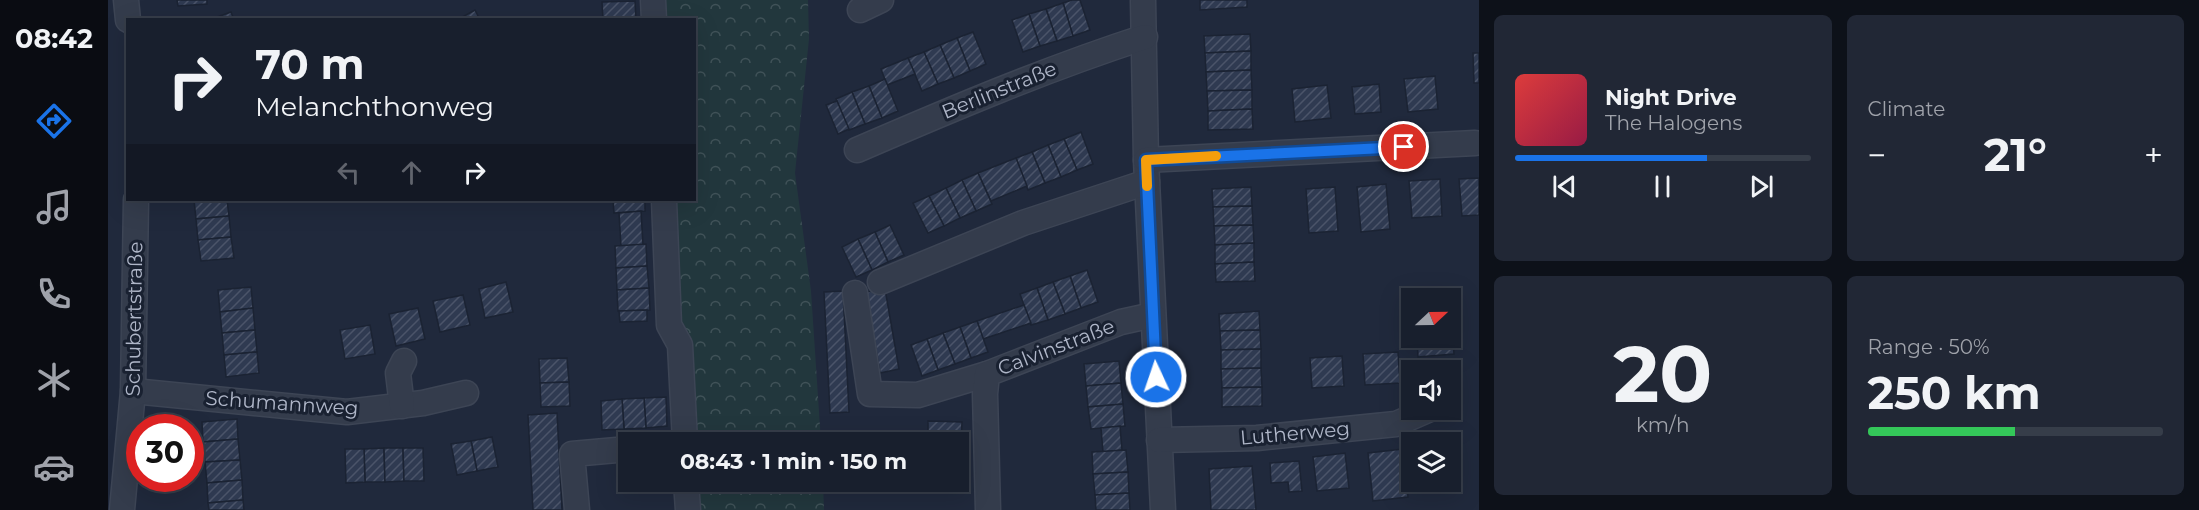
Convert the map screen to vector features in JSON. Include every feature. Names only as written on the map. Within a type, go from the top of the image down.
[{"type":"street","points":[[126,0],[128,18]]},
{"type":"street","points":[[653,0],[654,18]]},
{"type":"street","points":[[1143,0],[1147,171],[1163,510]]},
{"type":"street","name":"Berlinstraße","points":[[856,150],[1003,87],[1144,37]]},
{"type":"street","points":[[880,282],[1147,171],[1474,143]]},
{"type":"street","name":"Schubertstraße","points":[[122,510],[133,391],[136,201]]},
{"type":"street","points":[[664,201],[669,325],[680,345],[684,432]]},
{"type":"street","points":[[855,293],[870,394],[918,395],[987,374]]},
{"type":"street","name":"Calvinstraße","points":[[988,510],[985,394],[987,374],[1121,322],[1153,315]]},
{"type":"street","points":[[402,406],[399,373],[404,361]]},
{"type":"street","name":"Schumannweg","points":[[133,391],[347,412],[423,403],[466,393]]},
{"type":"street","name":"Lutherweg","points":[[1159,440],[1257,438],[1396,424],[1405,420]]},
{"type":"street","points":[[577,510],[572,454],[618,450]]},
{"type":"street","points":[[687,492],[688,510]]},
{"type":"green space","points":[[653,0],[808,0],[809,39],[795,173],[811,291],[820,432],[684,432],[664,201],[696,201],[696,18],[654,18]]},
{"type":"green space","points":[[687,492],[823,492],[824,510],[688,510]]},
{"type":"building","points":[[177,0],[207,0],[207,4],[178,6]]},
{"type":"building","points":[[1080,0],[1090,30],[1073,36],[1063,3]]},
{"type":"building","points":[[1200,0],[1247,0],[1247,7],[1200,10]]},
{"type":"building","points":[[635,1],[636,18],[603,18],[602,2]]},
{"type":"building","points":[[1063,3],[1073,36],[1057,41],[1046,9]]},
{"type":"building","points":[[1046,9],[1057,41],[1040,46],[1029,14]]},
{"type":"building","points":[[475,10],[479,18],[461,18]]},
{"type":"building","points":[[231,12],[233,18],[214,18]]},
{"type":"building","points":[[1029,14],[1040,46],[1023,52],[1012,20]]},
{"type":"building","points":[[973,32],[986,64],[970,71],[957,38]]},
{"type":"building","points":[[1250,34],[1251,51],[1205,53],[1204,36]]},
{"type":"building","points":[[957,38],[970,71],[954,78],[940,45]]},
{"type":"building","points":[[940,45],[954,78],[938,84],[924,52]]},
{"type":"building","points":[[1251,51],[1251,70],[1206,72],[1205,53]]},
{"type":"building","points":[[924,52],[938,84],[922,91],[908,58]]},
{"type":"building","points":[[1473,53],[1479,53],[1479,83],[1474,83]]},
{"type":"building","points":[[908,58],[915,74],[887,85],[881,69]]},
{"type":"building","points":[[1251,70],[1252,90],[1207,91],[1206,72]]},
{"type":"building","points":[[1435,76],[1438,109],[1408,112],[1404,79]]},
{"type":"building","points":[[885,79],[898,111],[882,118],[869,86]]},
{"type":"building","points":[[1379,84],[1381,112],[1355,114],[1352,87]]},
{"type":"building","points":[[1327,85],[1331,118],[1295,122],[1292,89]]},
{"type":"building","points":[[869,86],[882,118],[865,124],[852,92]]},
{"type":"building","points":[[1252,90],[1252,109],[1208,111],[1207,91]]},
{"type":"building","points":[[852,92],[865,124],[849,130],[836,99]]},
{"type":"building","points":[[837,101],[849,129],[838,134],[826,105]]},
{"type":"building","points":[[1252,109],[1253,129],[1208,130],[1208,111]]},
{"type":"building","points":[[1081,132],[1093,164],[1077,170],[1064,139]]},
{"type":"building","points":[[1064,139],[1077,170],[1061,177],[1048,145]]},
{"type":"building","points":[[1048,145],[1061,177],[1045,183],[1032,152]]},
{"type":"building","points":[[1032,152],[1045,183],[1028,190],[1016,158]]},
{"type":"building","points":[[1016,158],[1027,186],[991,201],[978,173]]},
{"type":"building","points":[[978,173],[992,204],[976,211],[962,180]]},
{"type":"building","points":[[1479,178],[1479,215],[1462,216],[1459,179]]},
{"type":"building","points":[[1440,179],[1442,216],[1412,218],[1409,181]]},
{"type":"building","points":[[962,180],[976,211],[960,218],[946,188]]},
{"type":"building","points":[[1386,184],[1390,229],[1361,232],[1357,187]]},
{"type":"building","points":[[1251,187],[1252,206],[1213,207],[1212,189]]},
{"type":"building","points":[[1335,187],[1338,231],[1309,233],[1306,189]]},
{"type":"building","points":[[946,188],[960,218],[944,226],[929,196]]},
{"type":"building","points":[[929,196],[944,226],[928,233],[913,203]]},
{"type":"building","points":[[194,201],[227,201],[229,216],[196,219]]},
{"type":"building","points":[[613,201],[645,201],[645,211],[614,213]]},
{"type":"building","points":[[1252,206],[1253,225],[1214,226],[1213,207]]},
{"type":"building","points":[[641,211],[643,245],[621,246],[619,213]]},
{"type":"building","points":[[229,216],[231,237],[198,240],[196,219]]},
{"type":"building","points":[[890,225],[904,255],[888,262],[875,232]]},
{"type":"building","points":[[1253,225],[1254,243],[1215,245],[1214,226]]},
{"type":"building","points":[[875,232],[888,262],[872,270],[858,239]]},
{"type":"building","points":[[231,237],[234,258],[201,261],[198,240]]},
{"type":"building","points":[[858,239],[872,270],[856,277],[842,247]]},
{"type":"building","points":[[1254,243],[1254,262],[1215,264],[1215,245]]},
{"type":"building","points":[[646,244],[647,266],[616,268],[615,246]]},
{"type":"building","points":[[1254,262],[1255,281],[1216,282],[1215,264]]},
{"type":"building","points":[[647,266],[649,288],[617,290],[616,268]]},
{"type":"building","points":[[1087,270],[1098,302],[1081,308],[1070,276]]},
{"type":"building","points":[[1070,276],[1081,308],[1065,314],[1053,282]]},
{"type":"building","points":[[506,282],[513,312],[485,318],[479,289]]},
{"type":"building","points":[[1053,282],[1065,314],[1048,320],[1037,288]]},
{"type":"building","points":[[251,287],[253,308],[220,312],[218,290]]},
{"type":"building","points":[[649,288],[650,310],[618,311],[617,290]]},
{"type":"building","points":[[1037,288],[1048,320],[1031,325],[1020,294]]},
{"type":"building","points":[[885,289],[899,369],[880,373],[866,292]]},
{"type":"building","points":[[843,291],[849,412],[830,413],[824,292]]},
{"type":"building","points":[[463,295],[470,325],[440,332],[433,301]]},
{"type":"building","points":[[1024,305],[1031,323],[983,339],[977,321]]},
{"type":"building","points":[[253,308],[255,330],[222,333],[220,312]]},
{"type":"building","points":[[418,308],[425,339],[396,346],[389,314]]},
{"type":"building","points":[[647,310],[647,321],[620,322],[619,311]]},
{"type":"building","points":[[1259,311],[1260,330],[1220,331],[1219,314]]},
{"type":"building","points":[[977,321],[988,352],[971,358],[960,327]]},
{"type":"building","points":[[370,325],[375,354],[345,359],[340,330]]},
{"type":"building","points":[[960,327],[971,358],[955,364],[943,333]]},
{"type":"building","points":[[255,330],[257,352],[224,355],[222,333]]},
{"type":"building","points":[[1260,330],[1261,349],[1221,350],[1220,331]]},
{"type":"building","points":[[943,333],[955,364],[938,370],[927,339]]},
{"type":"building","points":[[927,339],[938,370],[922,376],[911,345]]},
{"type":"building","points":[[1418,348],[1453,348],[1454,354],[1418,357]]},
{"type":"building","points":[[1261,349],[1261,368],[1221,369],[1221,350]]},
{"type":"building","points":[[257,352],[259,373],[226,377],[224,355]]},
{"type":"building","points":[[1398,352],[1400,383],[1365,385],[1363,354]]},
{"type":"building","points":[[1342,356],[1344,386],[1312,388],[1310,358]]},
{"type":"building","points":[[567,358],[569,382],[540,383],[539,359]]},
{"type":"building","points":[[1119,361],[1121,383],[1086,386],[1084,364]]},
{"type":"building","points":[[1261,368],[1262,387],[1222,388],[1221,369]]},
{"type":"building","points":[[569,382],[570,406],[541,407],[540,383]]},
{"type":"building","points":[[1121,383],[1123,404],[1088,407],[1086,386]]},
{"type":"building","points":[[1262,387],[1262,406],[1222,407],[1222,388]]},
{"type":"building","points":[[666,397],[667,426],[646,428],[644,398]]},
{"type":"building","points":[[644,398],[646,428],[624,429],[622,399]]},
{"type":"building","points":[[622,399],[624,429],[602,430],[601,401]]},
{"type":"building","points":[[1123,404],[1125,426],[1091,429],[1088,407]]},
{"type":"building","points":[[557,413],[562,510],[533,510],[528,415]]},
{"type":"building","points":[[237,419],[238,439],[204,442],[204,422]]},
{"type":"building","points":[[928,421],[962,422],[962,432],[928,432]]},
{"type":"building","points":[[1120,426],[1122,450],[1103,452],[1101,428]]},
{"type":"building","points":[[492,437],[498,467],[477,471],[471,441]]},
{"type":"building","points":[[238,439],[240,460],[205,462],[204,442]]},
{"type":"building","points":[[471,441],[477,471],[457,475],[451,444]]},
{"type":"building","points":[[384,448],[385,482],[365,482],[364,449]]},
{"type":"building","points":[[384,448],[403,448],[404,481],[385,482]]},
{"type":"building","points":[[403,448],[423,448],[424,481],[404,481]]},
{"type":"building","points":[[345,449],[364,449],[365,482],[346,483]]},
{"type":"building","points":[[1401,449],[1401,492],[1407,492],[1408,497],[1373,501],[1368,453]]},
{"type":"building","points":[[1126,450],[1128,472],[1093,474],[1092,452]]},
{"type":"building","points":[[1345,453],[1349,488],[1317,491],[1313,457]]},
{"type":"building","points":[[240,460],[242,480],[207,483],[205,462]]},
{"type":"building","points":[[1299,461],[1302,491],[1289,492],[1288,482],[1271,483],[1270,463]]},
{"type":"building","points":[[1252,466],[1256,510],[1211,510],[1209,469]]},
{"type":"building","points":[[1128,472],[1129,493],[1095,495],[1093,474]]},
{"type":"building","points":[[242,480],[243,500],[208,503],[207,483]]},
{"type":"building","points":[[1129,493],[1130,510],[1096,510],[1095,495]]},
{"type":"building","points":[[243,500],[244,510],[209,510],[208,503]]},
{"type":"slow traffic","points":[[1147,186],[1146,160],[1216,156]]},
{"type":"route","points":[[1156,377],[1146,160],[1404,147]]}]
